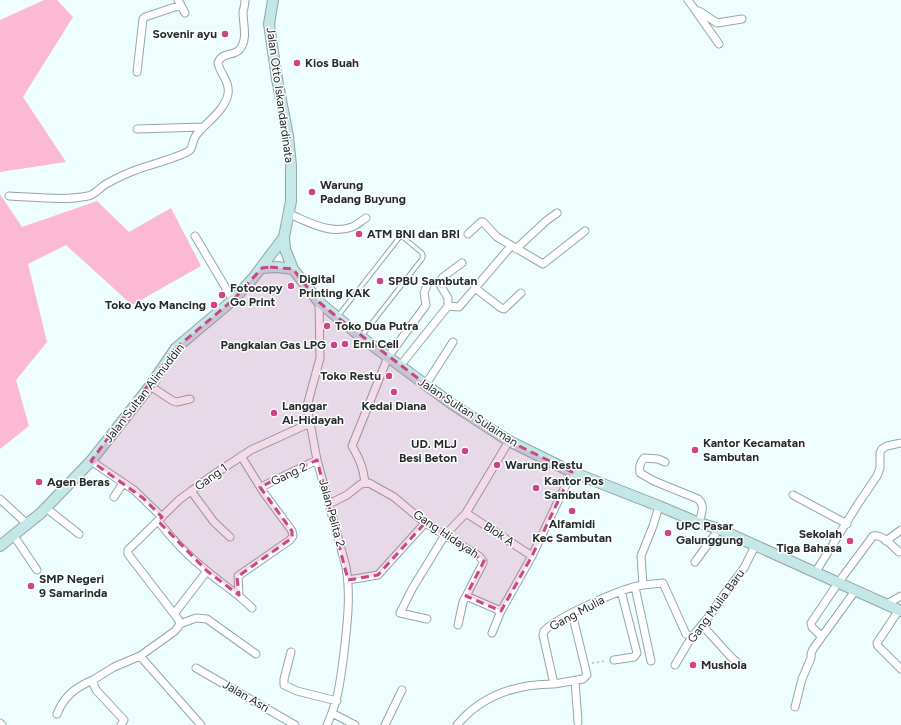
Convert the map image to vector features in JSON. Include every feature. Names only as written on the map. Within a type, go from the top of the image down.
[{"type":"main road","name":"Jalan Otto Iskandardinata","points":[[273,0],[269,24],[288,136],[291,181],[289,214],[284,237]]},
{"type":"main road","name":"Jalan Sultan Alimuddin","points":[[0,546],[14,536],[46,508],[91,461],[150,386],[176,348],[233,300],[262,268],[284,237]]},
{"type":"main road","name":"Jalan Sultan Sulaiman","points":[[284,237],[285,249],[293,269],[319,302],[361,337],[400,366],[452,404],[509,441],[572,472],[698,523],[719,529],[900,611]]},
{"type":"main road","points":[[262,268],[277,267],[293,269]]},
{"type":"street","points":[[9,196],[89,196],[110,182],[135,170],[186,152],[192,147],[193,139],[202,127],[220,110],[226,100],[228,84],[218,63],[222,56],[236,53],[243,45],[244,10],[246,0]]},
{"type":"street","points":[[688,0],[719,44]]},
{"type":"street","points":[[137,72],[143,19],[179,2],[185,13]]},
{"type":"street","points":[[694,7],[717,24],[742,19]]},
{"type":"street","points":[[137,129],[202,127]]},
{"type":"street","points":[[448,306],[459,307],[514,247],[557,213]]},
{"type":"street","points":[[289,214],[330,230],[341,230],[353,226],[366,218]]},
{"type":"street","points":[[468,234],[482,222],[497,237],[543,264],[585,231]]},
{"type":"street","points":[[195,236],[233,300]]},
{"type":"street","points":[[400,366],[448,306],[448,298],[440,283],[443,277],[462,263]]},
{"type":"street","points":[[329,504],[347,495],[364,483],[361,460],[352,446],[388,357],[426,305],[424,293],[426,285]]},
{"type":"street","points":[[475,288],[504,309],[521,293]]},
{"type":"street","name":"Jalan Pelita 2","points":[[319,302],[320,358],[307,406],[317,460],[346,567],[348,580],[348,623],[341,682],[337,701],[327,725]]},
{"type":"street","points":[[426,384],[453,342]]},
{"type":"street","points":[[150,386],[177,402],[190,399]]},
{"type":"street","name":"Gang 1","points":[[174,614],[127,553],[129,549],[179,500],[241,456],[310,423]]},
{"type":"street","points":[[427,619],[400,613],[412,589],[445,535],[466,513],[509,441]]},
{"type":"street","points":[[815,573],[877,476],[880,468],[880,454],[882,449],[887,446],[901,443]]},
{"type":"street","points":[[239,595],[238,576],[290,540],[293,536],[292,531],[241,456]]},
{"type":"street","points":[[665,462],[650,457],[644,458],[639,467],[640,473],[654,481],[702,502],[703,507],[698,523]]},
{"type":"street","name":"Gang 2","points":[[261,487],[317,460]]},
{"type":"street","points":[[91,461],[134,490],[160,519],[176,541],[207,571],[239,595],[252,608]]},
{"type":"street","points":[[492,633],[501,611],[532,556],[572,472]]},
{"type":"street","points":[[114,497],[123,483]]},
{"type":"street","name":"Gang Hidayah","points":[[364,483],[369,483],[394,497],[425,523],[479,556],[483,561],[460,610],[458,625]]},
{"type":"street","points":[[191,491],[214,522],[230,537]]},
{"type":"street","points":[[793,495],[847,524]]},
{"type":"street","points":[[0,499],[27,524]]},
{"type":"street","points":[[643,585],[641,556],[659,506]]},
{"type":"street","points":[[46,508],[79,534]]},
{"type":"street","name":"Blok A","points":[[466,513],[532,556]]},
{"type":"street","points":[[348,580],[378,575],[425,523]]},
{"type":"street","points":[[695,562],[719,529]]},
{"type":"street","points":[[886,541],[901,530]]},
{"type":"street","points":[[14,536],[37,570]]},
{"type":"street","points":[[821,636],[812,627],[811,623],[838,583],[874,536],[879,536],[899,552]]},
{"type":"street","name":"Gang Mulia Baru","points":[[675,665],[687,635],[702,625],[744,568],[755,546]]},
{"type":"street","points":[[180,624],[174,614],[207,571]]},
{"type":"street","name":"Gang Mulia","points":[[554,684],[543,635],[544,631],[572,613],[621,591],[643,585],[663,583],[687,635]]},
{"type":"street","points":[[635,587],[651,661]]},
{"type":"street","points":[[614,660],[634,657],[637,653],[621,591]]},
{"type":"street","points":[[795,707],[802,679],[811,658],[813,648],[855,591]]},
{"type":"street","points":[[466,596],[501,611]]},
{"type":"street","points":[[887,604],[901,596]]},
{"type":"street","points":[[900,611],[877,643],[878,646],[901,669]]},
{"type":"street","points":[[456,725],[472,709],[498,694],[512,689],[583,680],[586,677],[587,672],[572,613]]},
{"type":"street","points":[[57,714],[68,695],[77,688],[114,667],[140,656],[175,631],[180,624],[196,618],[206,619],[256,654]]},
{"type":"street","points":[[702,625],[739,664]]},
{"type":"street","points":[[291,652],[284,679],[284,685],[297,691],[337,701]]},
{"type":"street","points":[[140,656],[201,725]]},
{"type":"street","name":"Jalan Asri","points":[[196,668],[295,725]]},
{"type":"street","points":[[93,680],[94,686],[125,723]]},
{"type":"street","points":[[576,681],[578,722]]},
{"type":"street","points":[[385,725],[402,690]]},
{"type":"street","points":[[332,713],[355,725]]},
{"type":"lane","points":[[337,317],[399,238],[404,238],[424,256],[361,337]]},
{"type":"path","points":[[585,663],[614,660]]},
{"type":"highlighted area","points":[[270,267],[293,269],[319,302],[452,404],[509,441],[572,472],[532,556],[501,611],[466,596],[484,561],[425,523],[378,575],[348,580],[317,460],[260,487],[292,531],[292,538],[237,577],[239,595],[207,571],[158,521],[162,517],[143,498],[91,461],[176,348],[233,300],[262,268]]},
{"type":"shaded area","points":[[44,0],[57,0],[73,17],[23,97],[66,162],[0,172],[0,20]]},
{"type":"shaded area","points":[[0,194],[22,227],[97,201],[129,232],[171,208],[201,266],[132,305],[66,245],[28,264],[47,342],[16,380],[29,426],[0,449]]},
{"type":"place","name":"Sovenir ayu","points":[[225,34]]},
{"type":"place","name":"Kios Buah","points":[[297,63]]},
{"type":"place","name":"Warung Padang Buyung","points":[[312,192]]},
{"type":"place","name":"ATM BNI dan BRI","points":[[359,234]]},
{"type":"place","name":"SPBU Sambutan","points":[[380,281]]},
{"type":"place","name":"Digital Printing KAK","points":[[291,286]]},
{"type":"place","name":"Fotocopy Go Print","points":[[222,295]]},
{"type":"place","name":"Toko Ayo Mancing","points":[[214,305]]},
{"type":"place","name":"Toko Dua Putra","points":[[327,326]]},
{"type":"place","name":"Erni Cell","points":[[345,344]]},
{"type":"place","name":"Pangkalan Gas LPG","points":[[334,345]]},
{"type":"place","name":"Toko Restu","points":[[389,376]]},
{"type":"place","name":"Kedai Diana","points":[[394,392]]},
{"type":"place","name":"Langgar Al-Hidayah","points":[[274,413]]},
{"type":"place","name":"Kantor Kecamatan Sambutan","points":[[695,450]]},
{"type":"place","name":"UD. MLJ Besi Beton","points":[[465,451]]},
{"type":"place","name":"Warung Restu","points":[[497,465]]},
{"type":"place","name":"Agen Beras","points":[[39,482]]},
{"type":"place","name":"Kantor Pos Sambutan","points":[[536,488]]},
{"type":"place","name":"Alfamidi Kec Sambutan","points":[[572,511]]},
{"type":"place","name":"UPC Pasar Galunggung","points":[[668,533]]},
{"type":"place","name":"Sekolah Tiga Bahasa","points":[[850,541]]},
{"type":"place","name":"SMP Negeri 9 Samarinda","points":[[31,586]]},
{"type":"place","name":"Mushola","points":[[693,665]]}]
